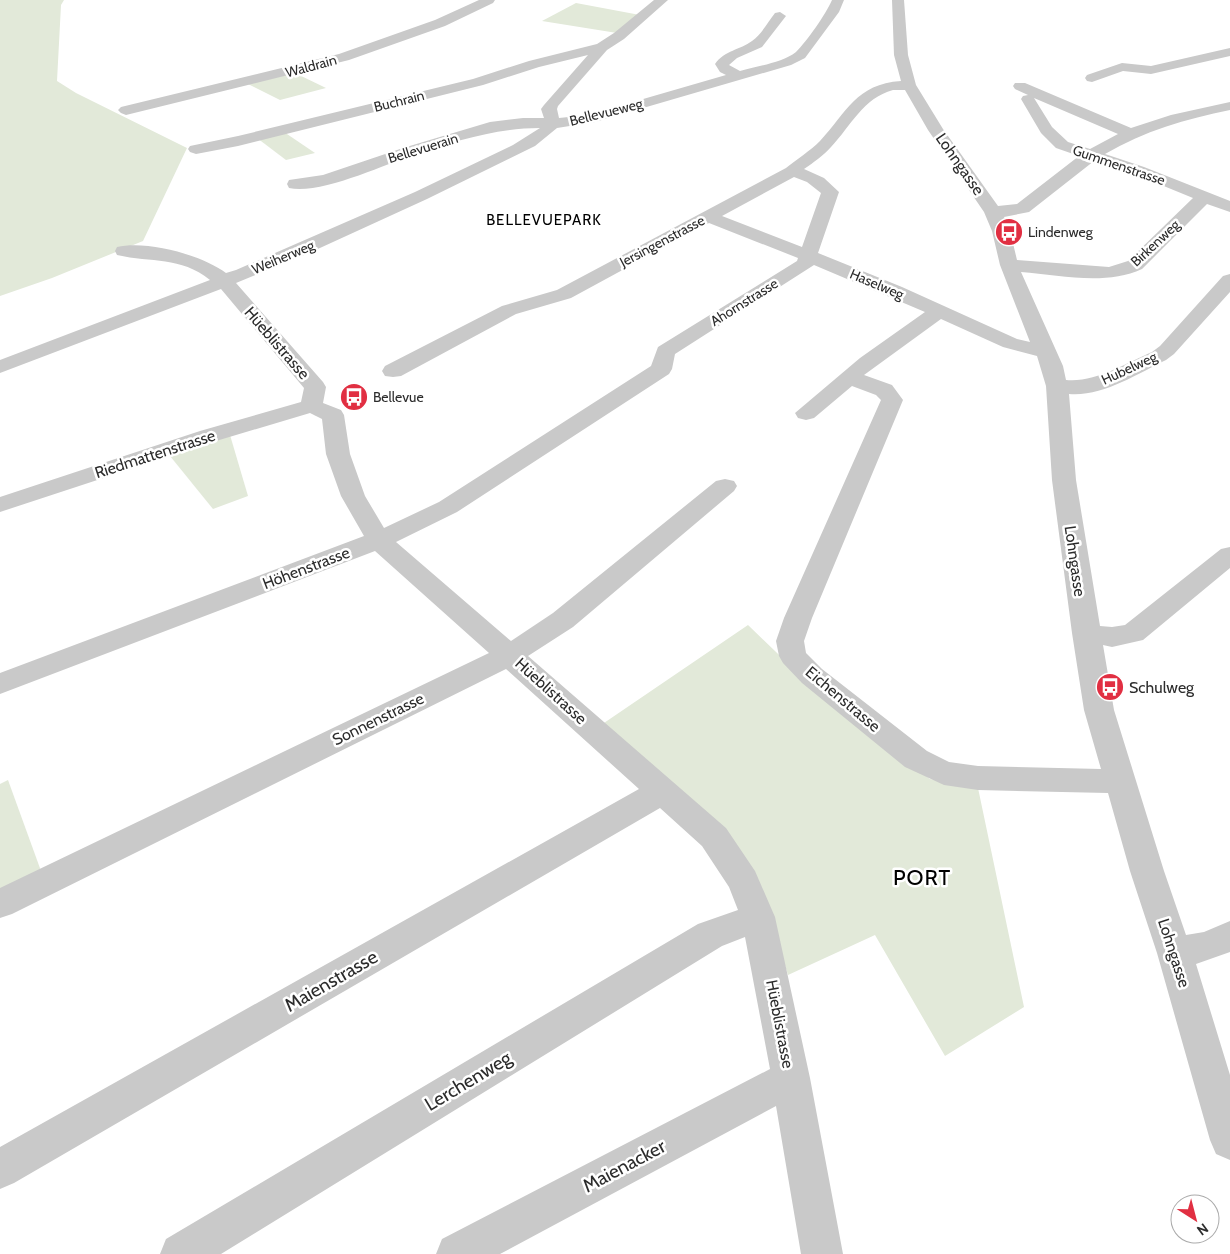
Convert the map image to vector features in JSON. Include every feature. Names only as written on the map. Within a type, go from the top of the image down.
[{"type":"street","name":"Waldrain","points":[[126,110],[344,57],[440,23],[489,0]]},
{"type":"street","name":"Bellevueweg","points":[[662,0],[602,47],[551,105],[549,109],[553,123],[590,119],[786,62],[800,55],[833,12],[838,0]]},
{"type":"street","name":"Lohngasse","points":[[898,0],[901,54],[909,85],[936,130],[993,212],[1001,231],[1009,266],[1052,366],[1057,386],[1064,480],[1099,710],[1147,871],[1175,953],[1230,1140]]},
{"type":"street","points":[[739,76],[725,69],[722,64],[732,55],[757,44],[780,16]]},
{"type":"street","name":"Buchrain","points":[[196,149],[238,141],[478,82],[534,64],[602,47]]},
{"type":"street","points":[[1092,78],[1122,67],[1151,70],[1230,52]]},
{"type":"street","name":"Jersingenstrasse","points":[[393,371],[509,310],[564,294],[792,171],[823,147],[850,112],[874,90],[890,85],[909,85]]},
{"type":"street","name":"Gummenstrasse","points":[[1131,134],[1024,92],[1046,130],[1062,145],[1093,154],[1204,197],[1228,204]]},
{"type":"street","points":[[993,212],[1012,212],[1023,208],[1093,154],[1131,134],[1168,120],[1230,102]]},
{"type":"street","name":"Bellevuerain","points":[[295,184],[326,180],[409,151],[490,127],[523,123],[553,123]]},
{"type":"street","name":"Weiherweg","points":[[0,367],[224,281],[328,237],[450,182],[532,140],[550,128],[553,123]]},
{"type":"street","name":"Ahornstrasse","points":[[592,413],[661,369],[665,351],[805,264],[830,192],[824,185],[811,177],[792,171]]},
{"type":"street","name":"Birkenweg","points":[[1009,266],[1109,273],[1124,270],[1135,265],[1204,197]]},
{"type":"street","name":"Haselweg","points":[[708,216],[939,311],[1010,343],[1045,352]]},
{"type":"street","name":"Hüeblistrasse","points":[[124,251],[167,254],[198,263],[224,281],[315,387],[311,406],[333,416],[338,454],[353,496],[379,540],[714,838],[743,881],[758,917],[791,1078],[822,1254]]},
{"type":"street","name":"Hubelweg","points":[[1057,386],[1077,388],[1094,385],[1168,350],[1230,280]]},
{"type":"street","points":[[806,413],[849,377],[939,311]]},
{"type":"street","name":"Eichenstrasse","points":[[849,377],[884,390],[892,400],[798,618],[790,641],[793,656],[812,676],[916,759],[944,773],[978,778],[1121,781]]},
{"type":"street","name":"Riedmattenstrasse","points":[[0,506],[208,436],[311,406]]},
{"type":"street","name":"Höhenstrasse","points":[[0,684],[379,540],[448,507],[505,472],[592,413]]},
{"type":"street","name":"Sonnenstrasse","points":[[0,904],[510,655],[563,620],[725,486]]},
{"type":"street","points":[[1086,633],[1112,637],[1133,633],[1230,555]]},
{"type":"street","name":"Maienstrasse","points":[[0,1169],[661,792]]},
{"type":"street","name":"Lerchenweg","points":[[181,1254],[710,935],[758,917]]},
{"type":"street","points":[[1175,953],[1208,946],[1230,936]]},
{"type":"street","name":"Maienacker","points":[[458,1254],[791,1078]]},
{"type":"green space","points":[[0,0],[64,0],[61,5],[57,81],[76,93],[187,148],[143,241],[52,278],[0,296]]},
{"type":"green space","points":[[576,3],[640,15],[617,33],[542,21]]},
{"type":"green space","points":[[295,73],[326,88],[280,100],[248,84]]},
{"type":"green space","points":[[284,132],[315,153],[286,160],[257,138]]},
{"type":"green space","points":[[230,435],[248,496],[213,509],[170,456]]},
{"type":"green space","points":[[748,625],[829,703],[930,779],[978,788],[1024,1007],[945,1056],[875,935],[788,975],[758,879],[601,725]]},
{"type":"green space","points":[[8,780],[41,871],[0,891],[0,784]]},
{"type":"place","name":"Lindenweg","points":[[1009,232]]},
{"type":"place","name":"Bellevue","points":[[354,397]]},
{"type":"place","name":"Schulweg","points":[[1110,687]]},
{"type":"district","name":"BELLEVUEPARK","points":[[544,220]]},
{"type":"district","name":"PORT","points":[[922,877]]}]
